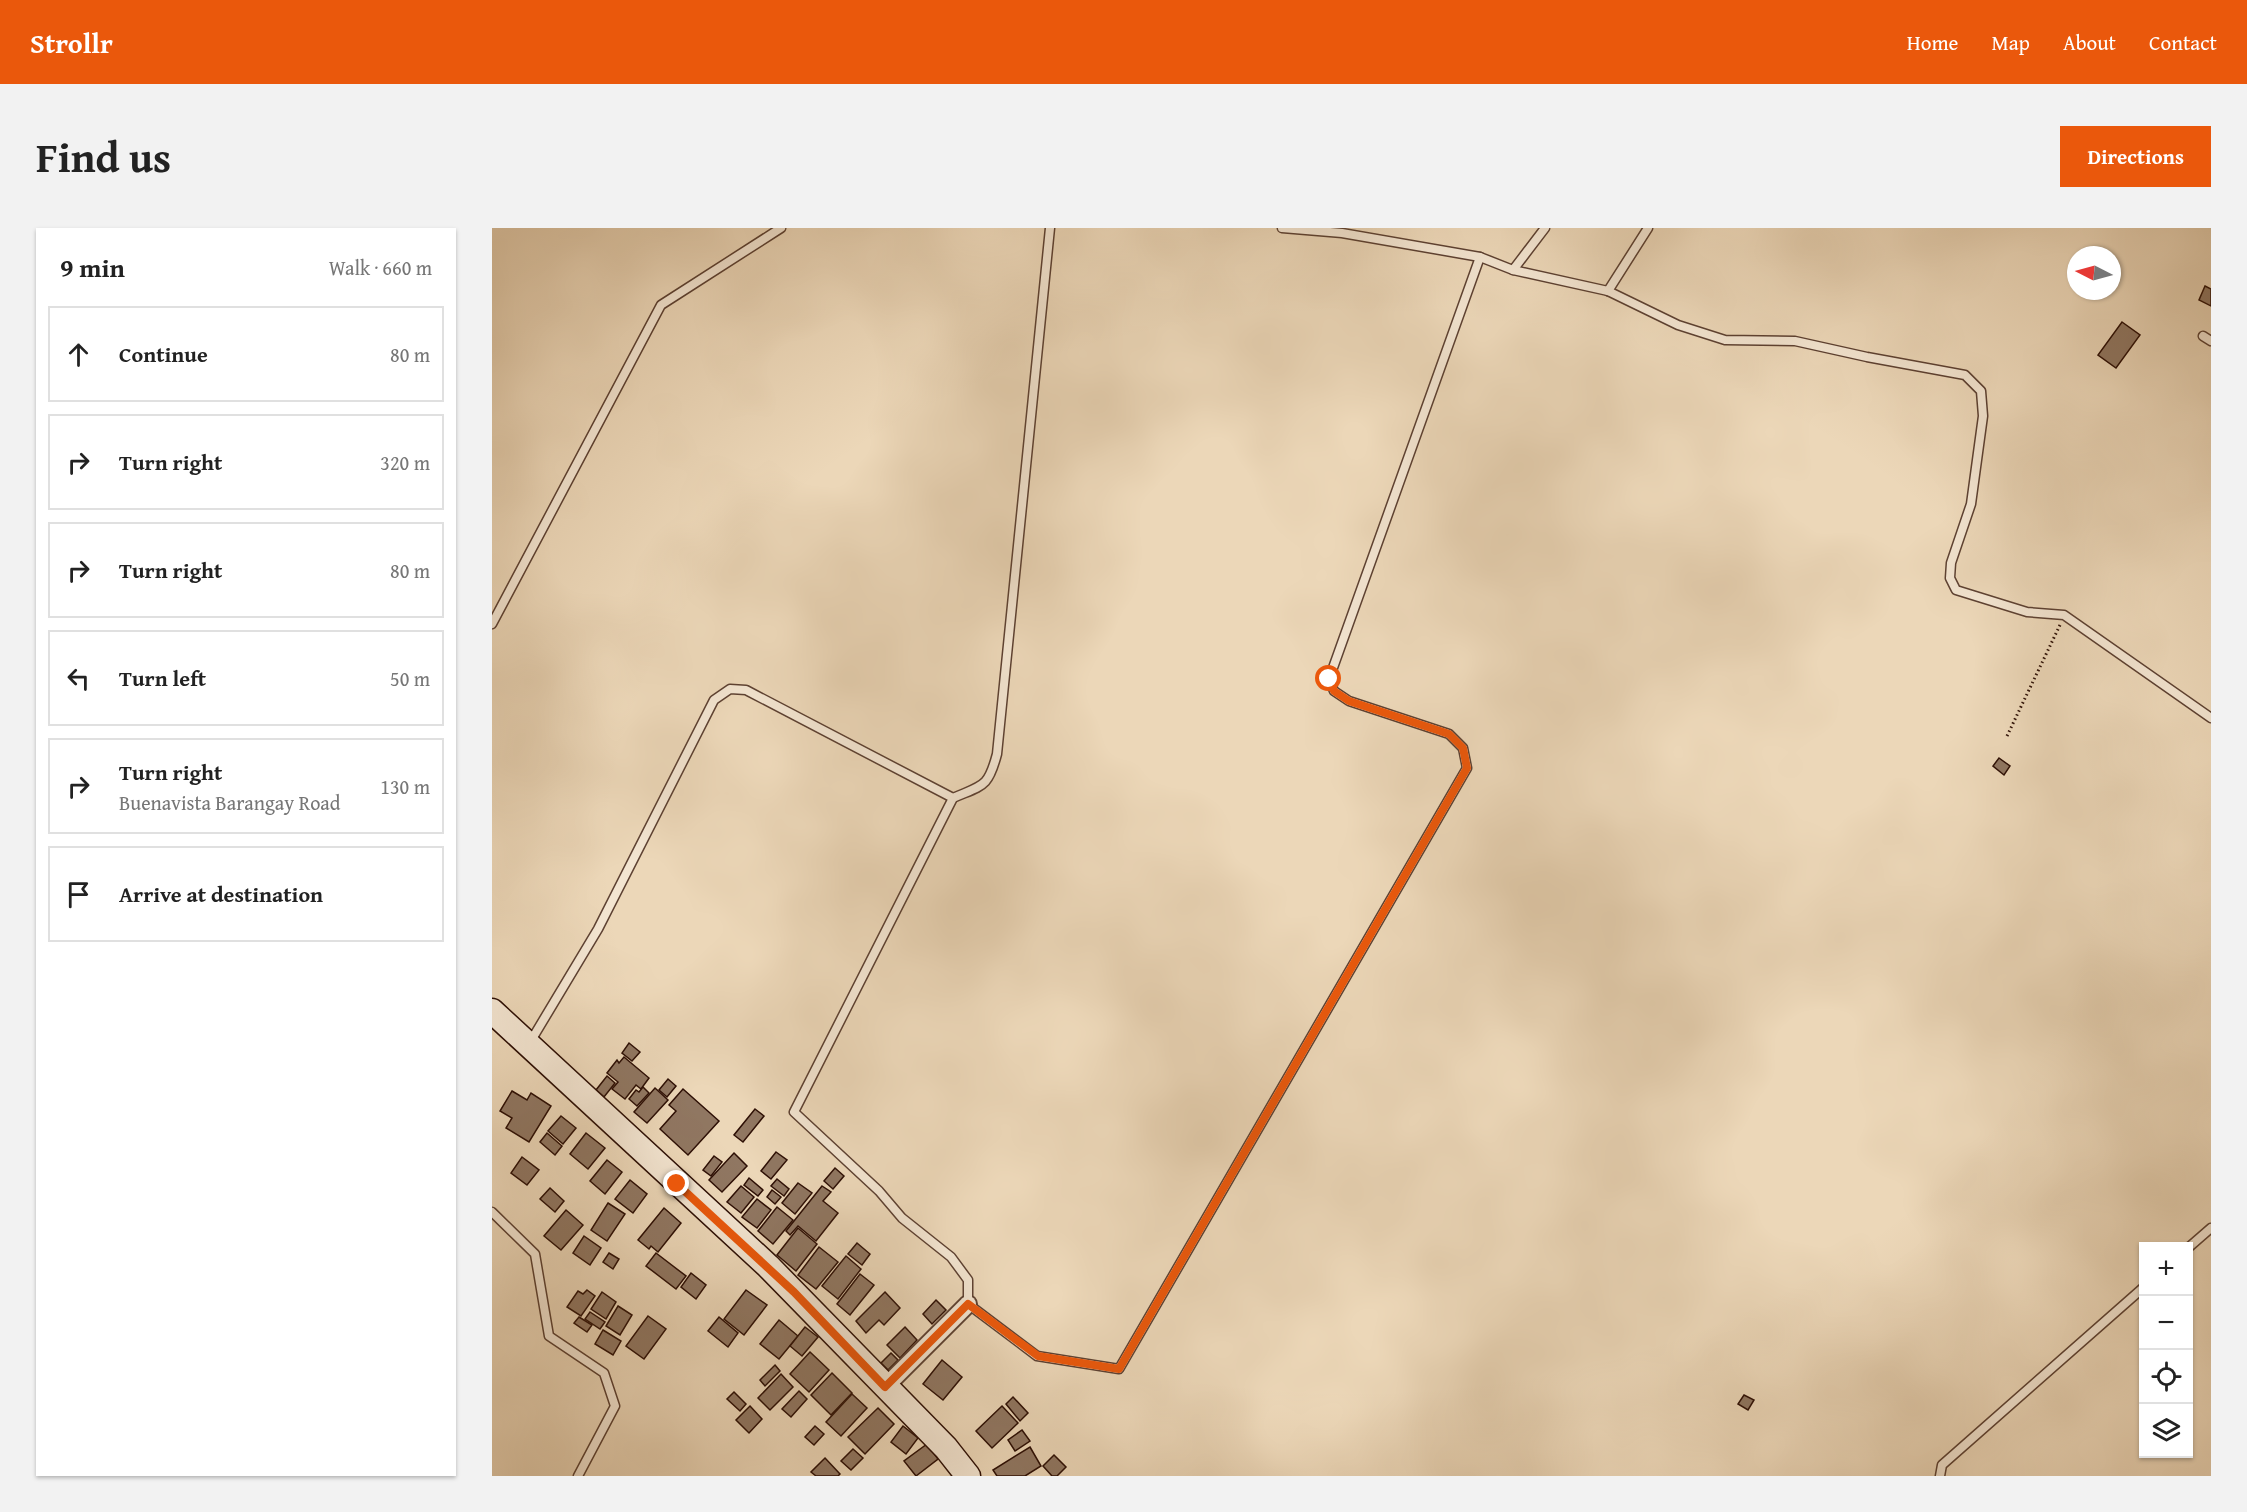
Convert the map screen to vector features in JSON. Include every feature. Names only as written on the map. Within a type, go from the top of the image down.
[{"type":"street","points":[[492,1011],[768,1266],[946,1449],[968,1476]]},
{"type":"street","points":[[885,1387],[968,1304]]},
{"type":"lane","points":[[492,624],[661,305],[781,228]]},
{"type":"lane","points":[[1050,228],[997,754],[991,776],[982,785],[953,798],[794,1112],[879,1191],[902,1218],[951,1257],[968,1280],[968,1304],[1038,1356],[1119,1369],[1467,768],[1463,748],[1449,734],[1349,701],[1334,691],[1329,679],[1480,257]]},
{"type":"lane","points":[[1282,228],[1342,233],[1480,257],[1514,270],[1608,291],[1678,325],[1725,340],[1795,341],[1965,375],[1981,391],[1983,416],[1971,504],[1951,563],[1950,578],[1956,590],[2026,612],[2064,615],[2211,717]]},
{"type":"lane","points":[[1514,270],[1545,228]]},
{"type":"lane","points":[[1608,291],[1648,228]]},
{"type":"lane","points":[[528,1044],[598,929],[714,700],[730,689],[746,690],[953,798]]},
{"type":"lane","points":[[492,1212],[535,1254],[549,1336],[604,1373],[615,1406],[578,1476]]},
{"type":"lane","points":[[2193,1244],[2211,1228]]},
{"type":"lane","points":[[1940,1476],[1942,1465],[2139,1291]]},
{"type":"path","points":[[2007,736],[2064,615]]},
{"type":"building","points":[[2205,286],[2211,289],[2211,306],[2199,300]]},
{"type":"building","points":[[2122,322],[2140,335],[2116,368],[2098,355]]},
{"type":"building","points":[[1999,758],[2010,766],[2004,775],[1993,766]]},
{"type":"building","points":[[629,1043],[640,1052],[632,1061],[622,1053]]},
{"type":"building","points":[[624,1057],[649,1078],[641,1089],[636,1085],[625,1099],[612,1089],[618,1082],[607,1073],[617,1060],[619,1063]]},
{"type":"building","points":[[607,1076],[615,1083],[604,1097],[596,1090]]},
{"type":"building","points":[[668,1079],[676,1086],[667,1097],[659,1090]]},
{"type":"building","points":[[643,1087],[649,1093],[637,1106],[629,1099],[636,1090],[639,1092]]},
{"type":"building","points":[[655,1088],[668,1100],[647,1123],[634,1112]]},
{"type":"building","points":[[683,1089],[719,1121],[688,1155],[660,1129],[676,1111],[669,1105]]},
{"type":"building","points":[[512,1091],[527,1100],[531,1093],[551,1106],[529,1142],[506,1128],[512,1118],[500,1111]]},
{"type":"building","points":[[755,1109],[764,1116],[743,1142],[734,1135]]},
{"type":"building","points":[[561,1116],[576,1128],[563,1144],[548,1131]]},
{"type":"building","points":[[547,1133],[562,1146],[555,1155],[540,1142]]},
{"type":"building","points":[[586,1133],[605,1148],[588,1169],[570,1154]]},
{"type":"building","points":[[776,1152],[787,1160],[771,1179],[761,1171]]},
{"type":"building","points":[[734,1153],[747,1166],[722,1192],[709,1180]]},
{"type":"building","points":[[714,1156],[722,1162],[711,1176],[703,1170]]},
{"type":"building","points":[[522,1157],[539,1170],[527,1185],[511,1173]]},
{"type":"building","points":[[607,1160],[622,1172],[605,1194],[590,1181]]},
{"type":"building","points":[[835,1168],[844,1176],[833,1189],[824,1181]]},
{"type":"building","points":[[749,1178],[763,1190],[758,1196],[744,1185]]},
{"type":"building","points":[[777,1179],[789,1189],[784,1196],[771,1186]]},
{"type":"building","points":[[630,1180],[647,1194],[633,1213],[615,1199]]},
{"type":"building","points":[[798,1183],[812,1193],[795,1214],[782,1203]]},
{"type":"building","points":[[741,1186],[754,1197],[741,1213],[727,1202]]},
{"type":"building","points":[[822,1186],[831,1192],[823,1201],[838,1213],[816,1241],[798,1226],[790,1235],[786,1231]]},
{"type":"building","points":[[550,1188],[564,1201],[555,1212],[540,1199]]},
{"type":"building","points":[[772,1190],[781,1197],[775,1204],[767,1197]]},
{"type":"building","points":[[757,1199],[771,1210],[757,1228],[742,1217]]},
{"type":"building","points":[[608,1203],[625,1214],[607,1241],[591,1230]]},
{"type":"building","points":[[777,1207],[793,1220],[773,1244],[758,1231]]},
{"type":"building","points":[[664,1208],[681,1223],[658,1252],[651,1246],[649,1249],[638,1240]]},
{"type":"building","points":[[566,1210],[583,1225],[561,1250],[544,1236]]},
{"type":"building","points":[[798,1228],[817,1244],[796,1271],[777,1255]]},
{"type":"building","points":[[584,1236],[601,1248],[590,1265],[573,1253]]},
{"type":"building","points":[[857,1243],[870,1254],[862,1265],[848,1254]]},
{"type":"building","points":[[819,1247],[838,1262],[816,1289],[798,1275]]},
{"type":"building","points":[[609,1253],[619,1259],[613,1269],[603,1262]]},
{"type":"building","points":[[656,1253],[686,1276],[676,1289],[646,1266]]},
{"type":"building","points":[[846,1256],[861,1269],[838,1299],[822,1286]]},
{"type":"building","points":[[691,1273],[706,1285],[696,1299],[681,1287]]},
{"type":"building","points":[[860,1274],[874,1285],[850,1315],[837,1304]]},
{"type":"building","points":[[587,1290],[595,1296],[581,1316],[567,1307],[578,1291],[583,1294]]},
{"type":"building","points":[[746,1290],[767,1305],[744,1335],[724,1319]]},
{"type":"building","points":[[602,1292],[616,1302],[606,1319],[591,1309]]},
{"type":"building","points":[[885,1292],[900,1308],[884,1325],[879,1320],[866,1333],[856,1321]]},
{"type":"building","points":[[936,1300],[946,1310],[932,1324],[923,1314]]},
{"type":"building","points":[[618,1306],[632,1315],[620,1335],[606,1326]]},
{"type":"building","points":[[590,1312],[605,1322],[600,1329],[585,1319]]},
{"type":"building","points":[[648,1316],[666,1329],[644,1359],[626,1346]]},
{"type":"building","points":[[579,1317],[592,1325],[587,1332],[574,1323]]},
{"type":"building","points":[[719,1317],[738,1333],[728,1347],[708,1331]]},
{"type":"building","points":[[779,1320],[798,1336],[779,1359],[760,1344]]},
{"type":"building","points":[[805,1327],[818,1337],[802,1356],[790,1346]]},
{"type":"building","points":[[905,1327],[917,1340],[900,1358],[887,1345]]},
{"type":"building","points":[[603,1330],[621,1341],[613,1355],[595,1344]]},
{"type":"building","points":[[810,1352],[829,1370],[809,1392],[790,1374]]},
{"type":"building","points":[[891,1353],[898,1360],[888,1370],[881,1363]]},
{"type":"building","points":[[942,1360],[962,1377],[943,1400],[923,1384]]},
{"type":"building","points":[[775,1365],[780,1371],[765,1386],[760,1380]]},
{"type":"building","points":[[832,1373],[852,1393],[831,1415],[811,1395]]},
{"type":"building","points":[[781,1374],[793,1387],[770,1410],[758,1398]]},
{"type":"building","points":[[799,1391],[807,1399],[791,1417],[782,1409]]},
{"type":"building","points":[[734,1392],[746,1404],[740,1411],[727,1399]]},
{"type":"building","points":[[852,1394],[867,1408],[841,1436],[826,1422]]},
{"type":"building","points":[[1744,1395],[1754,1400],[1748,1410],[1738,1404]]},
{"type":"building","points":[[1013,1397],[1028,1413],[1020,1421],[1006,1404]]},
{"type":"building","points":[[750,1406],[762,1419],[749,1433],[736,1420]]},
{"type":"building","points":[[1002,1406],[1018,1423],[992,1448],[976,1431]]},
{"type":"building","points":[[878,1408],[894,1424],[865,1454],[848,1437]]},
{"type":"building","points":[[815,1426],[824,1434],[814,1445],[805,1437]]},
{"type":"building","points":[[903,1426],[918,1438],[906,1454],[891,1442]]},
{"type":"building","points":[[1022,1430],[1030,1441],[1015,1451],[1008,1440]]},
{"type":"building","points":[[927,1444],[938,1459],[916,1476],[904,1461]]},
{"type":"building","points":[[1030,1447],[1041,1466],[1025,1476],[997,1476],[993,1470]]},
{"type":"building","points":[[853,1449],[863,1458],[851,1470],[841,1461]]},
{"type":"building","points":[[1054,1455],[1066,1467],[1057,1476],[1052,1476],[1043,1466]]},
{"type":"building","points":[[825,1458],[840,1474],[838,1476],[816,1476],[811,1472]]},
{"type":"route","points":[[677,1184],[768,1266],[885,1387],[968,1304],[1038,1356],[1119,1369],[1467,768],[1463,748],[1449,734],[1349,701],[1334,691],[1329,679]]}]
